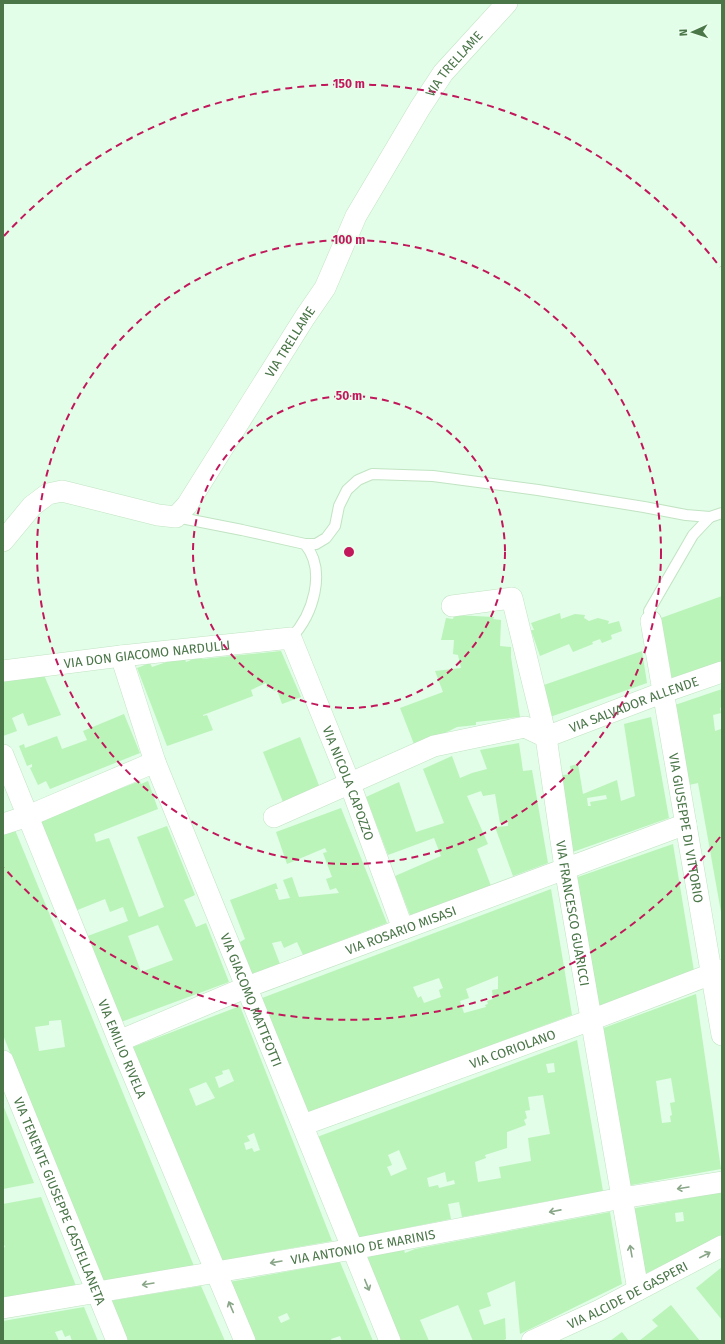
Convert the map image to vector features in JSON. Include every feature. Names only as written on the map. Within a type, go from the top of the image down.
[{"type":"street","name":"VIA TRELLAME","points":[[176,517],[187,505],[305,317],[325,288],[356,216],[420,108],[443,74],[507,3]]},
{"type":"street","points":[[3,541],[32,506],[48,494],[62,491],[176,517]]},
{"type":"street","name":"VIA FRANCESCO GUARICCI","points":[[452,606],[512,598],[546,737],[565,868],[638,1290]]},
{"type":"street","name":"VIA GIUSEPPE DI VITTORIO","points":[[651,622],[686,824],[717,972],[722,1035]]},
{"type":"street","name":"VIA DON GIACOMO NARDULLI","points":[[3,671],[121,656],[291,638]]},
{"type":"street","name":"VIA NICOLA CAPOZZO","points":[[291,638],[350,784],[403,929]]},
{"type":"street","name":"VIA GIACOMO MATTEOTTI","points":[[121,656],[155,762],[390,1341]]},
{"type":"street","name":"VIA SALVADOR ALLENDE","points":[[546,737],[664,692],[722,672]]},
{"type":"street","points":[[274,817],[434,746],[525,728],[546,737]]},
{"type":"street","name":"VIA EMILIO RIVELA","points":[[3,756],[119,1041],[245,1341]]},
{"type":"street","points":[[3,824],[28,816],[155,762]]},
{"type":"street","name":"VIA ROSARIO MISASI","points":[[119,1041],[247,987],[686,824]]},
{"type":"street","name":"VIA CORIOLANO","points":[[303,1125],[591,1020],[717,972]]},
{"type":"street","name":"VIA TENENTE GIUSEPPE CASTELLANETA","points":[[3,1060],[117,1341]]},
{"type":"street","name":"VIA ANTONIO DE MARINIS","points":[[3,1308],[217,1273],[622,1198],[722,1182]]},
{"type":"street","name":"VIA ALCIDE DE GASPERI","points":[[532,1341],[600,1310],[722,1246]]},
{"type":"lane","points":[[176,517],[249,531],[305,544],[316,544],[326,538],[335,526],[339,506],[347,490],[358,480],[372,474],[433,476],[538,490],[644,507],[686,516],[710,517],[722,513]]},
{"type":"lane","points":[[651,622],[649,611],[693,535],[710,517]]},
{"type":"lane","points":[[291,638],[300,628],[308,613],[316,586],[316,567],[311,552],[305,544]]},
{"type":"building","points":[[722,596],[722,661],[672,680],[661,618]]},
{"type":"building","points":[[560,613],[561,619],[575,614],[585,615],[584,618],[589,621],[598,618],[609,621],[608,624],[619,621],[622,631],[611,635],[612,639],[602,643],[600,639],[592,642],[593,644],[573,652],[569,644],[540,656],[531,630],[534,630],[531,623]]},
{"type":"building","points":[[454,615],[494,617],[493,619],[501,620],[500,646],[511,647],[511,657],[520,717],[476,722],[476,725],[457,727],[425,743],[414,744],[400,708],[443,692],[435,671],[461,668],[458,655],[453,654],[454,640],[441,640],[446,618],[453,619]]},
{"type":"building","points":[[281,651],[301,697],[282,704],[277,690],[274,691],[272,686],[267,688],[266,683],[251,690],[253,696],[203,715],[207,715],[213,730],[167,746],[137,668],[150,663],[152,667],[184,656],[186,662],[201,656],[202,659]]},
{"type":"building","points":[[642,651],[647,683],[550,717],[541,686]]},
{"type":"building","points":[[44,675],[61,715],[28,726],[23,713],[12,718],[17,731],[3,736],[3,680]]},
{"type":"building","points":[[722,689],[722,707],[720,708],[721,713],[713,715],[715,731],[721,729],[722,734],[721,912],[698,783],[689,785],[675,705]]},
{"type":"building","points":[[124,714],[140,753],[50,789],[46,781],[38,785],[30,768],[32,767],[32,764],[27,766],[19,746],[24,744],[25,748],[57,736],[62,749],[87,740],[83,731]]},
{"type":"building","points":[[651,717],[669,818],[567,854],[555,776],[571,774],[570,766],[578,764],[583,794],[617,780],[621,801],[635,796],[624,724]],"holes":[[[606,795],[607,799],[590,802],[591,806],[588,806],[587,798]]]},
{"type":"building","points":[[300,737],[320,788],[283,802],[263,752]]},
{"type":"building","points":[[519,743],[523,771],[532,770],[548,863],[513,876],[495,827],[508,826],[508,822],[500,823],[495,794],[483,796],[481,791],[467,796],[488,844],[477,849],[491,886],[410,915],[395,876],[441,856],[434,838],[388,855],[366,797],[399,782],[416,832],[444,823],[423,769],[452,756],[460,778],[487,769],[480,750]]},
{"type":"building","points":[[140,781],[141,784],[148,781],[158,809],[94,834],[96,842],[109,838],[139,917],[164,907],[137,837],[167,826],[195,895],[184,900],[196,927],[206,923],[229,982],[121,1022],[85,937],[128,921],[123,907],[110,912],[105,899],[75,911],[37,820]],"holes":[[[158,925],[173,960],[141,972],[128,936]]]},
{"type":"building","points":[[341,808],[387,923],[303,955],[297,942],[284,948],[281,941],[272,943],[280,964],[251,974],[240,942],[245,939],[230,900],[276,883],[278,889],[275,889],[279,900],[290,898],[283,880],[292,877],[299,897],[339,893],[336,888],[330,890],[326,879],[332,877],[323,853],[327,852],[325,848],[287,864],[276,832]]},
{"type":"building","points":[[15,830],[194,1266],[102,1282],[3,1035],[3,835]],"holes":[[[61,1020],[65,1047],[39,1051],[35,1027],[49,1025],[49,1021]]]},
{"type":"building","points":[[673,844],[694,971],[594,1008],[572,879]]},
{"type":"building","points":[[551,889],[572,1015],[307,1113],[262,998]],"holes":[[[498,976],[498,989],[492,990],[493,999],[487,1001],[488,1004],[485,1005],[486,1007],[464,1013],[460,1001],[469,998],[466,989]],[[439,978],[443,988],[439,990],[441,997],[424,1003],[421,996],[418,998],[413,987]]]},
{"type":"building","points":[[696,994],[721,1169],[626,1186],[598,1030]],"holes":[[[671,1078],[675,1102],[670,1103],[672,1115],[670,1116],[671,1122],[662,1123],[656,1081]]]},
{"type":"building","points":[[240,1006],[332,1241],[219,1261],[133,1047]],"holes":[[[229,1069],[234,1081],[219,1088],[215,1077],[223,1074],[222,1071]],[[206,1082],[215,1098],[196,1106],[189,1089]],[[254,1133],[260,1150],[254,1152],[252,1148],[246,1150],[244,1143],[250,1141],[247,1136]]]},
{"type":"building","points":[[577,1040],[603,1191],[462,1217],[459,1202],[448,1204],[451,1219],[356,1238],[317,1137]],"holes":[[[554,1063],[555,1072],[548,1073],[546,1064]],[[543,1095],[550,1134],[528,1138],[531,1161],[499,1167],[501,1178],[478,1182],[475,1162],[486,1158],[485,1155],[507,1148],[507,1132],[526,1125],[524,1120],[527,1118],[525,1111],[530,1110],[528,1097]],[[399,1150],[407,1169],[391,1176],[387,1167],[392,1165],[388,1155]],[[445,1172],[447,1182],[454,1180],[455,1184],[439,1188],[438,1185],[429,1187],[427,1178]]]},
{"type":"building","points":[[3,1105],[34,1183],[3,1189]]},
{"type":"building","points":[[722,1192],[722,1236],[643,1275],[630,1209]],"holes":[[[683,1212],[684,1221],[676,1222],[675,1213]]]},
{"type":"building","points":[[41,1197],[76,1286],[3,1298],[3,1248],[5,1247],[3,1242],[3,1204]]},
{"type":"building","points":[[610,1212],[622,1284],[520,1334],[515,1281],[487,1293],[491,1306],[479,1310],[484,1325],[505,1318],[506,1339],[502,1341],[473,1341],[458,1305],[420,1320],[429,1341],[397,1341],[366,1257],[404,1250],[405,1253],[415,1249]]},
{"type":"building","points":[[340,1262],[373,1341],[342,1341],[340,1336],[331,1339],[332,1341],[253,1341],[229,1282]],"holes":[[[287,1313],[290,1319],[281,1323],[278,1317]]]},
{"type":"building","points":[[722,1267],[722,1320],[696,1288]]},
{"type":"building","points":[[201,1286],[225,1341],[126,1341],[109,1301]]},
{"type":"building","points":[[671,1305],[700,1341],[639,1341],[658,1326],[652,1320]]},
{"type":"building","points":[[84,1307],[98,1341],[72,1341],[70,1335],[65,1337],[62,1330],[55,1332],[59,1341],[3,1341],[3,1321]]},
{"type":"building","points":[[622,1332],[629,1341],[610,1341]]}]
